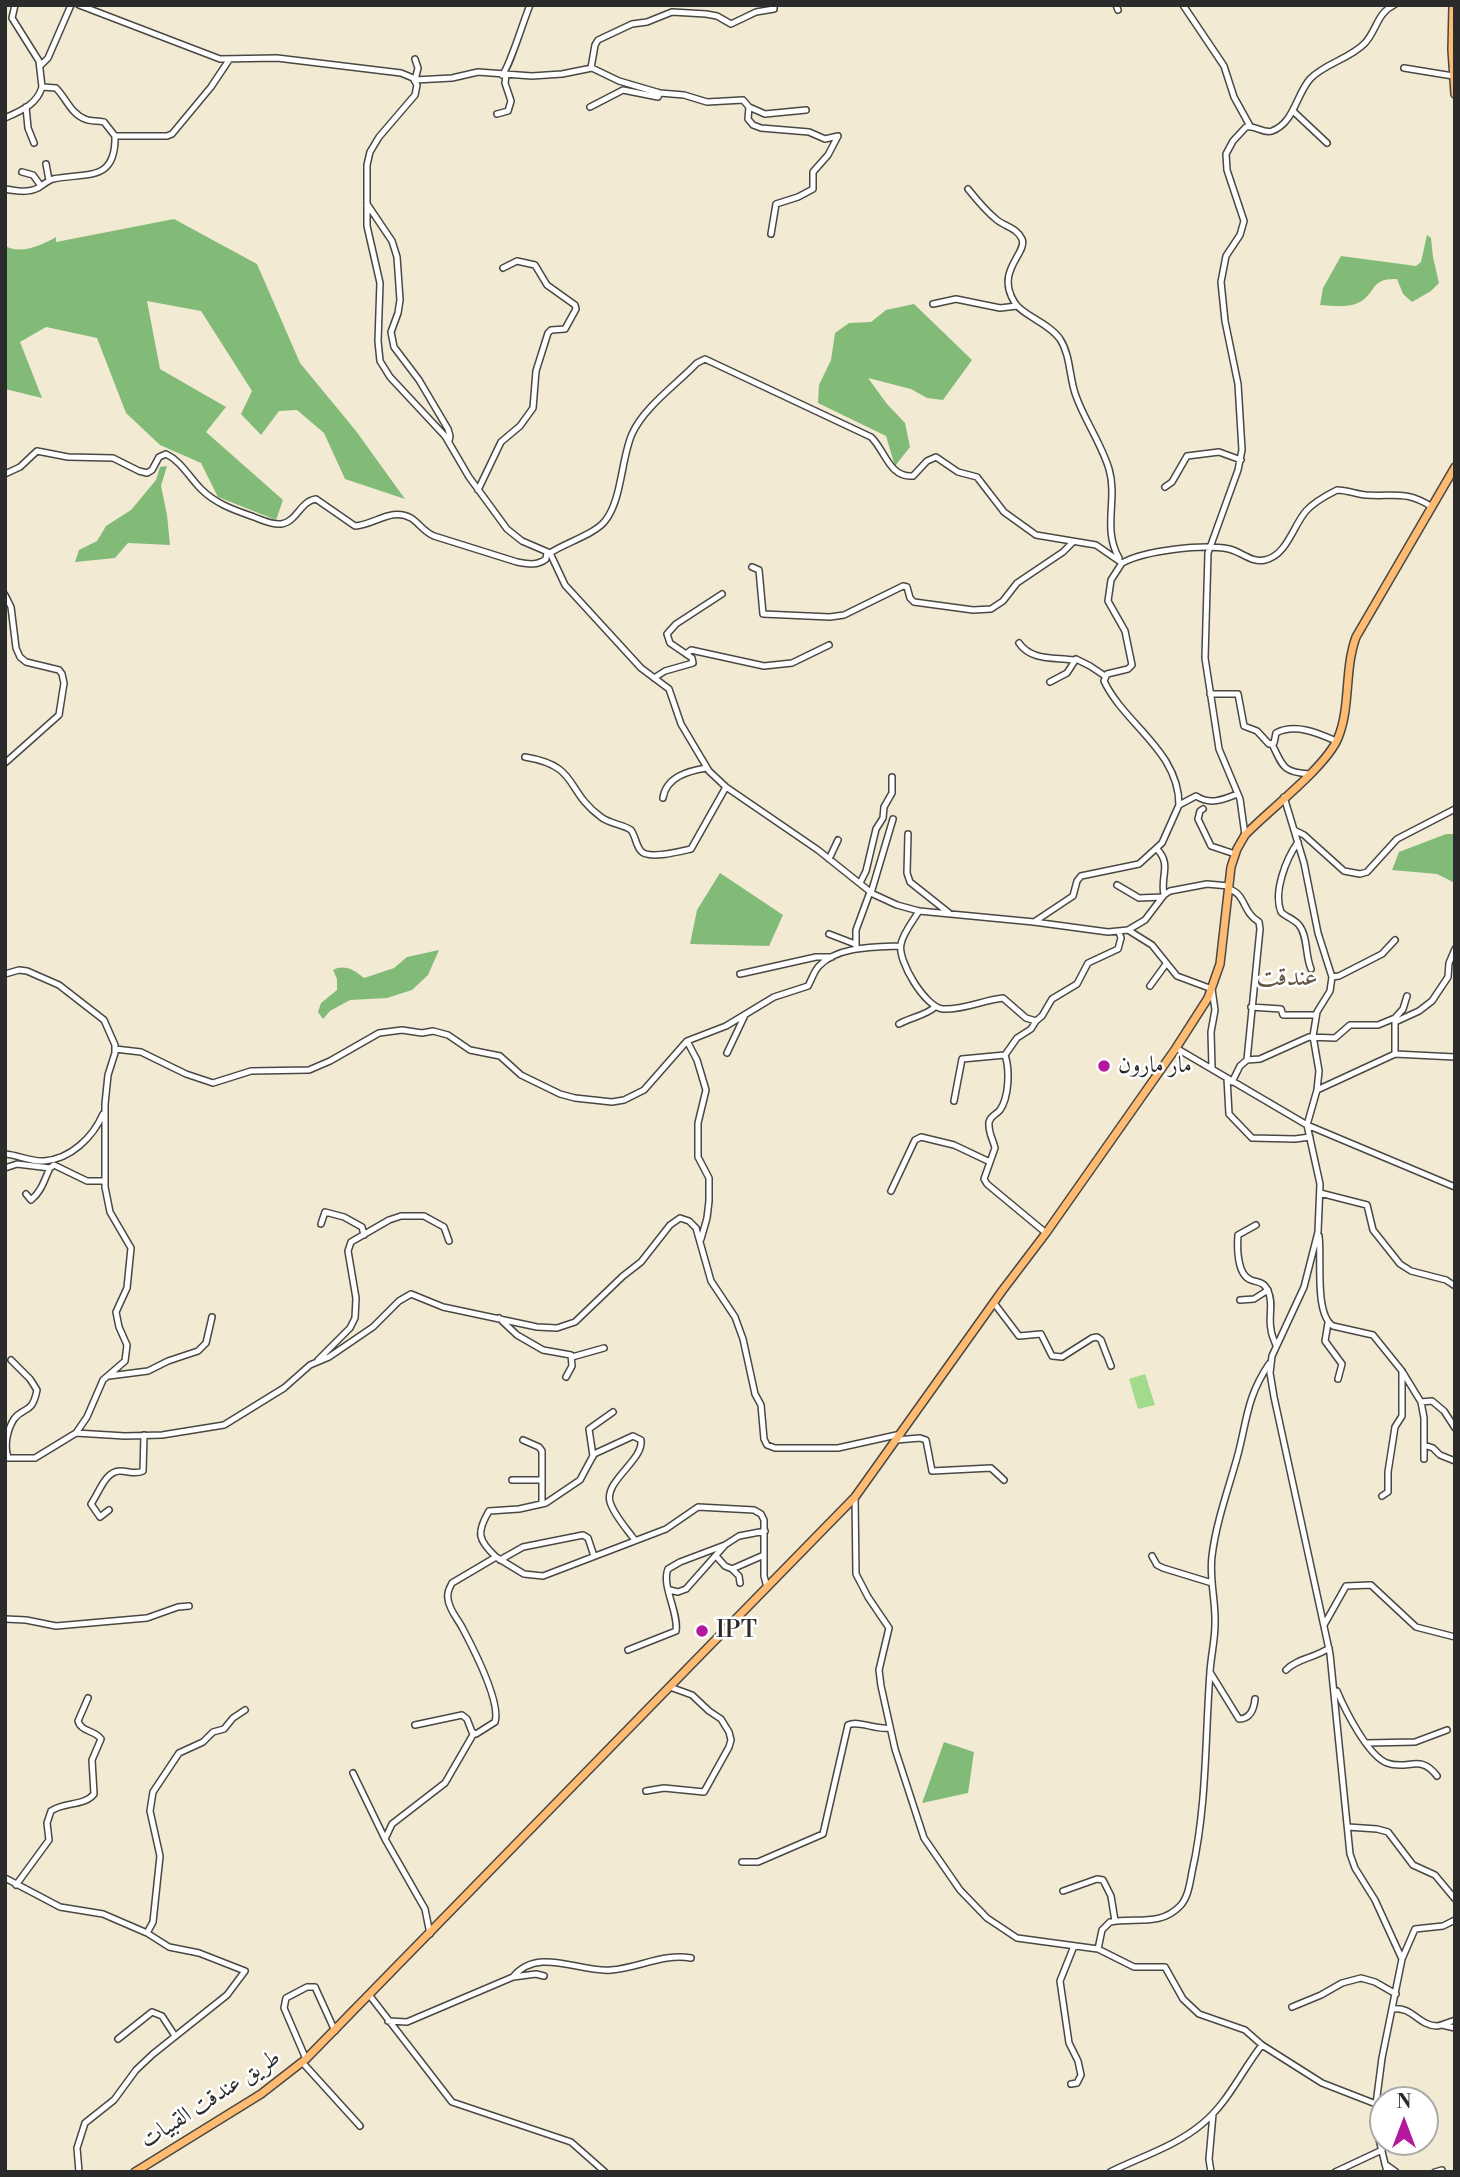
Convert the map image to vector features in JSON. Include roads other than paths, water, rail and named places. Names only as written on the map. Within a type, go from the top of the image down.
[{"type":"main road","points":[[1453,5],[1455,94]]},
{"type":"main road","points":[[1336,741],[1342,723],[1349,664],[1356,637],[1455,467]]},
{"type":"main road","name":"طريق عندقت القبيات","points":[[135,2172],[146,2169],[261,2094],[335,2031],[855,1497],[1046,1233],[1175,1048],[1212,989],[1220,964],[1235,854],[1245,835],[1309,774],[1336,741]]},
{"type":"street","points":[[5,117],[26,107],[38,97],[42,88],[40,66],[9,17],[15,5]]},
{"type":"street","points":[[40,66],[48,58],[71,5]]},
{"type":"street","points":[[79,5],[216,58],[287,59],[401,73],[415,80],[452,78],[478,72],[504,75],[562,74],[591,68],[619,81],[660,93],[684,94],[707,102],[743,100],[748,107],[748,119],[757,126],[809,132],[823,139],[838,136],[828,155],[813,172],[813,189],[776,204],[771,234]]},
{"type":"street","points":[[504,75],[530,5]]},
{"type":"street","points":[[591,68],[598,40],[632,24],[648,22],[663,14],[685,12],[717,16],[732,24],[756,12],[774,9],[774,5]]},
{"type":"street","points":[[1183,5],[1218,55],[1226,70],[1234,97],[1250,126]]},
{"type":"street","points":[[1245,835],[1242,806],[1221,757],[1205,658],[1209,549],[1241,460],[1243,440],[1238,384],[1225,321],[1221,282],[1226,256],[1242,230],[1244,220],[1227,170],[1226,154],[1241,131],[1250,126],[1271,132],[1293,111],[1310,79],[1360,48],[1372,35],[1382,12],[1394,5]]},
{"type":"street","points":[[415,59],[418,68],[415,95],[379,136],[370,152],[367,165],[367,226],[380,283],[380,361],[390,377],[441,430],[478,490],[513,536],[548,553],[562,581],[641,668],[671,692],[679,719],[706,768],[726,787],[871,892],[897,905],[919,911],[1119,932],[1145,920],[1170,891],[1207,884],[1229,888],[1239,896],[1250,917],[1259,922],[1260,929],[1247,1060]]},
{"type":"street","points":[[115,136],[172,134],[211,87],[229,60]]},
{"type":"street","points":[[1404,68],[1453,76]]},
{"type":"street","points":[[497,114],[506,112],[511,103],[504,75]]},
{"type":"street","points":[[5,189],[23,191],[41,186],[49,180],[87,175],[104,169],[115,155],[115,136],[104,122],[87,120],[77,114],[56,88],[42,88]]},
{"type":"street","points":[[590,107],[620,91],[657,97],[660,93]]},
{"type":"street","points":[[26,107],[28,128],[34,144]]},
{"type":"street","points":[[748,107],[770,114],[806,110]]},
{"type":"street","points":[[1293,111],[1326,143]]},
{"type":"street","points":[[46,164],[49,180]]},
{"type":"street","points":[[22,172],[33,175],[41,186]]},
{"type":"street","points":[[968,189],[996,219],[1016,230],[1022,240],[1023,249],[1012,263],[1009,274],[1010,293],[1017,306],[1053,331],[1063,345],[1075,393],[1110,472],[1111,538],[1121,562]]},
{"type":"street","points":[[366,203],[392,241],[398,260],[400,300],[391,330],[392,342],[419,380],[448,429],[449,442]]},
{"type":"street","points":[[478,490],[501,442],[520,426],[533,408],[536,372],[548,333],[551,330],[565,329],[576,309],[574,304],[547,285],[533,264],[517,261],[503,268]]},
{"type":"street","points":[[933,304],[956,299],[1000,307],[1017,306]]},
{"type":"street","points":[[5,474],[20,467],[37,451],[68,457],[113,458],[147,472],[152,470],[159,457],[166,454],[174,458],[202,490],[219,504],[270,522],[282,524],[289,521],[307,502],[316,499],[355,526],[389,515],[402,515],[414,520],[427,533],[503,559],[536,564],[545,560],[548,553],[604,523],[615,498],[636,426],[697,363],[705,359],[871,438],[889,464],[901,475],[913,476],[927,461],[936,457],[958,472],[977,477],[1004,512],[1036,536],[1096,545],[1121,562]]},
{"type":"street","points":[[1165,487],[1172,482],[1186,456],[1219,452],[1241,460]]},
{"type":"street","points":[[1105,676],[1128,669],[1132,665],[1125,631],[1108,601],[1111,580],[1121,562],[1162,551],[1209,549],[1233,550],[1255,560],[1270,558],[1281,550],[1307,510],[1338,490],[1363,495],[1406,495],[1432,507]]},
{"type":"street","points":[[752,567],[759,570],[763,614],[830,617],[844,615],[903,586],[907,587],[914,602],[981,610],[998,605],[1015,584],[1063,552],[1073,542]]},
{"type":"street","points":[[5,594],[11,607],[16,648],[20,657],[35,665],[55,668],[64,677],[58,715],[5,762]]},
{"type":"street","points":[[654,678],[665,671],[692,664],[693,659],[670,643],[667,639],[668,632],[694,611],[722,594]]},
{"type":"street","points":[[1019,643],[1033,656],[1084,662],[1105,676]]},
{"type":"street","points":[[686,654],[692,650],[765,666],[792,663],[829,645]]},
{"type":"street","points":[[1050,682],[1067,673],[1074,660]]},
{"type":"street","points":[[1034,922],[1073,895],[1081,876],[1139,864],[1162,843],[1179,805],[1177,784],[1154,742],[1116,702],[1105,683],[1105,676]]},
{"type":"street","points":[[1210,694],[1238,694],[1244,726],[1255,730],[1264,741],[1272,744],[1283,767],[1292,772],[1309,774]]},
{"type":"street","points":[[1272,744],[1276,733],[1289,729],[1313,731],[1336,741]]},
{"type":"street","points":[[5,751],[11,757]]},
{"type":"street","points":[[525,757],[541,760],[563,770],[584,801],[602,818],[631,830],[641,852],[646,854],[659,855],[691,849],[726,787]]},
{"type":"street","points":[[663,798],[668,784],[684,773],[706,768]]},
{"type":"street","points":[[860,883],[866,871],[877,828],[883,818],[884,807],[892,793],[892,777]]},
{"type":"street","points":[[1179,805],[1193,796],[1207,802],[1237,794]]},
{"type":"street","points":[[1098,1950],[1105,1925],[1115,1921],[1156,1920],[1176,1909],[1185,1899],[1202,1816],[1215,1626],[1212,1554],[1246,1414],[1304,1287],[1318,1232],[1320,1193],[1307,1125],[1317,1090],[1319,1071],[1313,1036],[1316,1016],[1319,1006],[1330,991],[1332,976],[1318,933],[1298,842],[1284,797]]},
{"type":"street","points":[[1203,809],[1198,819],[1211,846],[1235,854]]},
{"type":"street","points":[[1294,830],[1304,835],[1345,871],[1360,874],[1367,872],[1397,839],[1455,809]]},
{"type":"street","points":[[856,946],[856,930],[871,892],[893,819]]},
{"type":"street","points":[[908,834],[907,873],[910,882],[952,915]]},
{"type":"street","points":[[829,859],[838,841]]},
{"type":"street","points":[[1298,842],[1288,858],[1277,899],[1281,912],[1297,923],[1303,932],[1306,957],[1311,969]]},
{"type":"street","points":[[1157,849],[1165,862],[1163,896]]},
{"type":"street","points":[[1117,885],[1139,898],[1163,896]]},
{"type":"street","points":[[919,911],[900,946],[902,959],[915,984],[935,1007]]},
{"type":"street","points":[[1128,930],[1152,945],[1177,976],[1212,989],[1215,1010],[1211,1039],[1212,1068]]},
{"type":"street","points":[[1046,1233],[987,1184],[984,1175],[995,1149],[990,1138],[989,1122],[1003,1103],[1007,1073],[1005,1055],[1017,1038],[1031,1029],[1042,1016],[1052,999],[1077,984],[1088,963],[1118,949],[1121,938],[1119,932]]},
{"type":"street","points":[[829,934],[856,946],[900,946]]},
{"type":"street","points":[[1332,976],[1339,976],[1382,954],[1395,940]]},
{"type":"street","points":[[115,1049],[141,1052],[174,1069],[213,1083],[251,1071],[309,1070],[379,1033],[402,1030],[422,1033],[433,1031],[448,1035],[470,1050],[500,1056],[521,1075],[560,1094],[605,1102],[618,1101],[641,1092],[687,1041],[719,1030],[774,997],[808,985],[819,967],[832,957],[856,946]]},
{"type":"street","points":[[1395,1054],[1395,1021],[1419,1011],[1432,1001],[1448,977],[1449,963],[1455,949]]},
{"type":"street","points":[[740,974],[816,957],[832,957]]},
{"type":"street","points":[[1150,986],[1166,964]]},
{"type":"street","points":[[5,974],[27,971],[66,990],[104,1020],[110,1029],[115,1049],[108,1075],[105,1110],[105,1181],[110,1212],[128,1240],[131,1255],[127,1288],[116,1312],[119,1327],[126,1339],[127,1354],[122,1366],[106,1377],[100,1385],[87,1417],[76,1433],[36,1458],[7,1457],[5,1449],[8,1432],[15,1417],[26,1412],[35,1401],[37,1390],[11,1360]]},
{"type":"street","points":[[1310,1137],[1252,1138],[1229,1114],[1229,1080],[1247,1060],[1260,1059],[1313,1036],[1335,1038],[1350,1025],[1384,1023],[1399,1015],[1407,996]]},
{"type":"street","points":[[899,1024],[926,1014],[935,1007],[954,1008],[1003,998],[1026,1018],[1036,1021]]},
{"type":"street","points":[[1251,1007],[1281,1009],[1283,1015],[1316,1016]]},
{"type":"street","points":[[727,1053],[747,1012]]},
{"type":"street","points":[[687,1041],[697,1060],[706,1090],[698,1123],[698,1157],[709,1178],[707,1218],[701,1239]]},
{"type":"street","points":[[1175,1048],[1307,1125],[1455,1187]]},
{"type":"street","points":[[1317,1090],[1395,1054],[1455,1057]]},
{"type":"street","points":[[954,1101],[962,1059],[1005,1055]]},
{"type":"street","points":[[5,1154],[44,1161],[66,1153],[86,1142],[95,1131],[105,1110]]},
{"type":"street","points":[[891,1191],[915,1140],[921,1137],[954,1145],[989,1162]]},
{"type":"street","points":[[5,1168],[17,1164],[50,1168],[54,1165],[87,1181],[105,1181]]},
{"type":"street","points":[[26,1194],[31,1200],[37,1195],[50,1168]]},
{"type":"street","points":[[1320,1193],[1367,1205],[1373,1230],[1401,1264],[1411,1271],[1446,1280],[1455,1286]]},
{"type":"street","points":[[321,1224],[325,1212],[332,1213],[362,1227],[364,1235]]},
{"type":"street","points":[[76,1433],[171,1434],[230,1423],[284,1388],[316,1362],[354,1321],[356,1298],[348,1251],[352,1241],[392,1219],[418,1215],[432,1219],[444,1227],[449,1241]]},
{"type":"street","points":[[316,1362],[329,1357],[373,1327],[411,1294],[443,1307],[544,1328],[566,1326],[575,1322],[641,1262],[676,1220],[689,1220],[701,1239],[711,1281],[735,1317],[743,1339],[755,1394],[762,1407],[764,1439],[767,1445],[775,1448],[838,1448],[898,1437],[925,1439],[932,1471],[991,1468],[1004,1480]]},
{"type":"street","points":[[1256,1225],[1238,1236],[1238,1256],[1247,1278],[1264,1283],[1268,1290],[1271,1301],[1271,1331],[1276,1345]]},
{"type":"street","points":[[1318,1232],[1321,1247],[1321,1301],[1328,1323],[1325,1341],[1342,1364],[1338,1379]]},
{"type":"street","points":[[1240,1300],[1254,1299],[1268,1290]]},
{"type":"street","points":[[994,1303],[1019,1336],[1041,1334],[1052,1356],[1062,1357],[1097,1337],[1101,1340],[1111,1366]]},
{"type":"street","points":[[106,1377],[148,1371],[198,1351],[206,1343],[212,1317]]},
{"type":"street","points":[[499,1318],[517,1335],[540,1349],[569,1354],[572,1357]]},
{"type":"street","points":[[1328,1323],[1373,1335],[1402,1371],[1421,1402],[1424,1460]]},
{"type":"street","points":[[572,1357],[604,1348]]},
{"type":"street","points":[[566,1377],[572,1366],[572,1357]]},
{"type":"street","points":[[1270,1364],[1274,1397],[1329,1648],[1352,1861],[1375,1900],[1402,1959]]},
{"type":"street","points":[[1382,1496],[1388,1492],[1388,1472],[1395,1427],[1402,1416],[1402,1371]]},
{"type":"street","points":[[1421,1402],[1432,1401],[1455,1428]]},
{"type":"street","points":[[593,1456],[589,1429],[613,1412]]},
{"type":"street","points":[[109,1510],[100,1517],[91,1504],[108,1475],[114,1472],[135,1474],[143,1471],[144,1435]]},
{"type":"street","points":[[634,1539],[612,1507],[609,1495],[641,1448],[638,1436],[629,1437],[593,1456],[580,1480],[542,1504],[489,1511],[480,1535],[485,1547],[498,1559],[524,1574],[543,1576],[666,1529],[696,1508],[703,1506],[756,1511],[764,1518],[764,1576],[767,1587]]},
{"type":"street","points":[[523,1440],[542,1449],[542,1504]]},
{"type":"street","points":[[1424,1445],[1455,1461]]},
{"type":"street","points":[[512,1480],[542,1480]]},
{"type":"street","points":[[855,1497],[856,1574],[889,1628],[879,1670],[890,1728],[924,1838],[960,1889],[987,1918],[1017,1938],[1098,1950],[1134,1967],[1165,1967],[1190,2007],[1199,2014],[1245,2030],[1262,2045],[1322,2083],[1369,2101]]},
{"type":"street","points":[[628,1650],[676,1631],[666,1575],[668,1569],[725,1545],[739,1536],[765,1531]]},
{"type":"street","points":[[385,1839],[392,1824],[445,1783],[474,1733],[493,1724],[496,1715],[478,1662],[451,1608],[448,1592],[455,1581],[523,1547],[583,1535],[588,1538],[594,1556]]},
{"type":"street","points":[[669,1589],[676,1592],[686,1589],[725,1545]]},
{"type":"street","points":[[732,1569],[764,1555]]},
{"type":"street","points":[[716,1556],[724,1566],[739,1576],[740,1583]]},
{"type":"street","points":[[1152,1556],[1157,1565],[1163,1568],[1212,1583]]},
{"type":"street","points":[[1324,1625],[1343,1589],[1350,1584],[1360,1584],[1374,1586],[1416,1627],[1455,1637]]},
{"type":"street","points":[[5,1619],[56,1626],[152,1617],[178,1607],[189,1606]]},
{"type":"street","points":[[1286,1670],[1297,1661],[1318,1656],[1329,1648]]},
{"type":"street","points":[[1210,1672],[1239,1719],[1251,1713],[1255,1699]]},
{"type":"street","points":[[1335,1685],[1344,1707],[1367,1744],[1383,1761],[1396,1765],[1417,1762],[1431,1767],[1437,1776]]},
{"type":"street","points":[[646,1791],[664,1788],[704,1793],[731,1742],[730,1732],[721,1719],[690,1693],[670,1687]]},
{"type":"street","points":[[16,1885],[49,1840],[47,1823],[51,1811],[88,1800],[94,1794],[92,1760],[101,1739],[83,1729],[78,1721],[88,1698]]},
{"type":"street","points":[[147,1933],[153,1922],[160,1856],[149,1807],[156,1787],[179,1752],[203,1742],[213,1732],[224,1729],[233,1718],[245,1710]]},
{"type":"street","points":[[415,1725],[462,1715],[474,1733]]},
{"type":"street","points":[[742,1862],[758,1862],[823,1834],[848,1725],[854,1722],[878,1729],[890,1728]]},
{"type":"street","points":[[1367,1744],[1415,1742],[1447,1730]]},
{"type":"street","points":[[352,1773],[385,1839],[425,1909],[430,1934]]},
{"type":"street","points":[[1348,1827],[1388,1832],[1413,1865],[1435,1875],[1455,1899]]},
{"type":"street","points":[[5,1878],[60,1907],[103,1914],[147,1933],[173,1949],[199,1953],[245,1971],[227,1995],[136,2070],[114,2100],[85,2123],[77,2148],[79,2172]]},
{"type":"street","points":[[1063,1891],[1097,1879],[1103,1880],[1111,1896],[1115,1921]]},
{"type":"street","points":[[1378,2086],[1402,1959],[1415,1929],[1443,1926],[1455,1920]]},
{"type":"street","points":[[1072,2084],[1077,2083],[1081,2075],[1078,2061],[1069,2043],[1060,1981],[1074,1946]]},
{"type":"street","points":[[513,1977],[521,1969],[535,1964],[557,1962],[610,1970],[676,1957],[691,1958]]},
{"type":"street","points":[[388,2021],[407,2022],[513,1977],[536,1974],[544,1976]]},
{"type":"street","points":[[1292,2007],[1342,1983],[1361,1978],[1375,1982],[1396,1994]]},
{"type":"street","points":[[335,2031],[315,1987],[307,1987],[286,1998],[284,2008],[304,2060],[360,2126]]},
{"type":"street","points":[[370,1996],[452,2102],[571,2142],[605,2172]]},
{"type":"street","points":[[1393,2009],[1407,2009],[1428,2024],[1455,2028]]},
{"type":"street","points":[[118,2039],[152,2012],[162,2015],[175,2036]]},
{"type":"street","points":[[1442,2025],[1455,2020]]},
{"type":"street","points":[[1110,2172],[1181,2139],[1202,2124],[1213,2113],[1262,2045]]},
{"type":"street","points":[[1211,2172],[1209,2159],[1213,2113]]},
{"type":"street","points":[[1335,2172],[1369,2156]]},
{"type":"street","points":[[1383,2156],[1387,2172]]},
{"type":"street","points":[[1385,2164],[1396,2172]]},
{"type":"place","name":"مار مارون","points":[[1104,1066]]},
{"type":"place","name":"IPT","points":[[702,1631]]},
{"type":"district","name":"عندقت","points":[[1287,979]]}]
